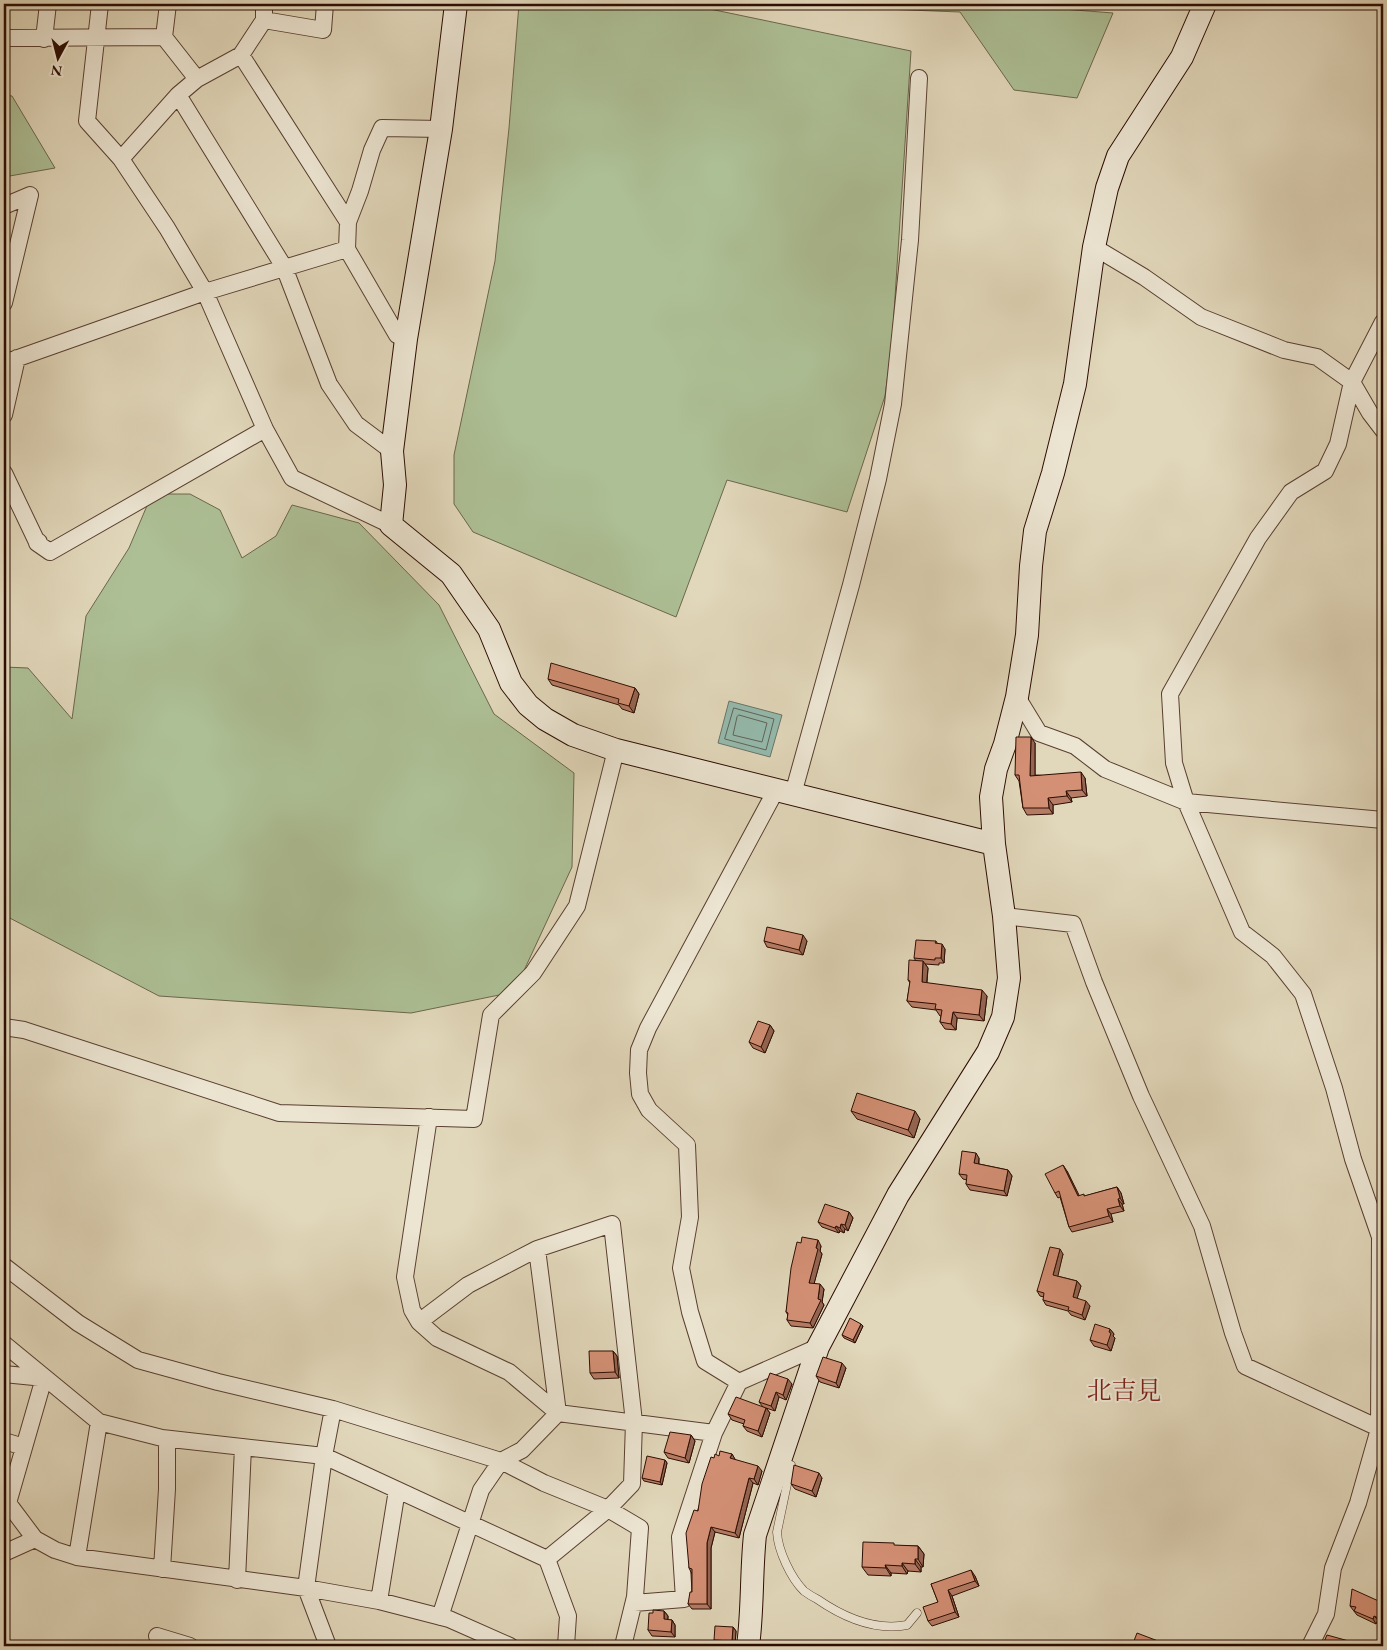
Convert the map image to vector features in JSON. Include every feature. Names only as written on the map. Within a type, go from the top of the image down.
[{"type":"street","points":[[44,39],[48,4]]},
{"type":"street","points":[[100,4],[87,121],[121,158],[167,228],[205,292],[265,429],[292,478],[391,525],[451,574],[489,629],[511,683],[528,705],[545,719],[573,735],[616,750],[994,844]]},
{"type":"street","points":[[168,4],[164,36],[197,78]]},
{"type":"street","points":[[121,158],[178,95],[197,78],[241,55],[264,20],[264,4]]},
{"type":"street","points":[[264,20],[323,30],[325,4]]},
{"type":"street","points":[[391,525],[395,485],[392,451],[406,339],[440,129],[456,4]]},
{"type":"street","points":[[748,1646],[755,1535],[818,1347],[898,1195],[988,1052],[1003,1017],[1009,978],[1004,916],[994,844],[991,798],[996,769],[1005,744],[1017,697],[1027,634],[1035,531],[1075,384],[1094,248],[1106,188],[1118,156],[1182,57],[1205,4]]},
{"type":"street","points":[[4,38],[164,36]]},
{"type":"street","points":[[241,55],[348,222]]},
{"type":"street","points":[[738,1382],[705,1361],[690,1312],[681,1268],[690,1217],[687,1145],[649,1110],[640,1094],[638,1074],[639,1050],[648,1028],[784,792],[852,585],[878,479],[893,404],[910,240],[919,78]]},
{"type":"street","points":[[178,95],[284,268],[329,384],[356,424],[392,451]]},
{"type":"street","points":[[406,339],[397,335],[347,249],[348,222],[360,191],[372,150],[382,128],[440,129]]},
{"type":"street","points":[[4,206],[30,195],[4,303]]},
{"type":"street","points":[[1094,248],[1144,277],[1201,318],[1284,350],[1317,357],[1352,382],[1370,413],[1383,430]]},
{"type":"street","points":[[4,415],[10,360],[205,292],[347,249]]},
{"type":"street","points":[[1310,1646],[1326,1614],[1333,1568],[1358,1503],[1381,1430],[1380,1237],[1353,1158],[1334,1088],[1302,994],[1274,956],[1242,932],[1186,802],[1174,763],[1170,694],[1258,538],[1292,492],[1325,471],[1338,444],[1352,382],[1383,322]]},
{"type":"street","points":[[4,473],[36,540],[39,542],[37,543],[50,552],[265,429]]},
{"type":"street","points":[[1017,697],[1039,733],[1075,746],[1105,769],[1186,802],[1383,820]]},
{"type":"street","points":[[4,1027],[24,1030],[279,1113],[474,1119],[491,1015],[533,973],[577,906],[616,750]]},
{"type":"street","points":[[1004,916],[1073,924],[1094,982],[1141,1096],[1202,1226],[1233,1333],[1245,1366],[1381,1430]]},
{"type":"street","points":[[429,1117],[405,1277],[412,1310],[419,1322],[437,1338],[509,1372],[558,1412],[714,1433]]},
{"type":"street","points":[[419,1322],[468,1285],[537,1250],[612,1224],[634,1422],[632,1484],[608,1509],[547,1559]]},
{"type":"street","points":[[537,1250],[558,1412]]},
{"type":"street","points":[[4,1266],[78,1323],[138,1360],[218,1382],[332,1409],[500,1461],[544,1484],[608,1509],[640,1528],[634,1603],[623,1646]]},
{"type":"street","points":[[4,1344],[99,1422],[167,1439],[324,1456],[547,1559],[568,1616],[566,1646]]},
{"type":"street","points":[[634,1603],[684,1599],[680,1537],[714,1433],[738,1382],[818,1347]]},
{"type":"street","points":[[4,1374],[44,1378]]},
{"type":"street","points":[[44,1378],[8,1503],[35,1539],[55,1550],[77,1557],[306,1588],[379,1601],[449,1619],[510,1646]]},
{"type":"street","points":[[328,1646],[306,1588],[332,1409]]},
{"type":"street","points":[[440,1617],[481,1490],[500,1461],[522,1450],[558,1412]]},
{"type":"street","points":[[77,1557],[99,1422]]},
{"type":"street","points":[[162,1569],[167,1489],[167,1439]]},
{"type":"street","points":[[4,1441],[24,1447]]},
{"type":"street","points":[[237,1580],[243,1447]]},
{"type":"street","points":[[379,1601],[397,1490]]},
{"type":"street","points":[[4,1553],[35,1539]]},
{"type":"street","points":[[157,1636],[190,1646]]},
{"type":"lane","points":[[779,1462],[791,1465],[777,1532],[778,1539],[787,1566],[804,1591],[826,1606],[853,1619],[872,1624],[907,1625],[916,1613]]},
{"type":"green space","points":[[519,4],[686,4],[911,51],[892,344],[885,396],[847,512],[727,480],[676,617],[473,532],[454,504],[454,455],[495,261],[509,128]]},
{"type":"green space","points":[[819,4],[1027,4],[1050,8],[1113,13],[1077,98],[1014,90],[960,12],[833,7]]},
{"type":"green space","points":[[4,95],[12,96],[55,168],[4,177]]},
{"type":"green space","points":[[152,494],[190,494],[220,510],[242,558],[276,536],[292,505],[359,523],[439,605],[494,714],[574,773],[572,867],[514,992],[411,1013],[159,996],[4,915],[4,724],[6,721],[4,667],[28,668],[72,719],[86,616],[129,548]]},
{"type":"water","points":[[729,701],[782,715],[770,757],[718,743]]},
{"type":"building","points":[[551,663],[635,688],[629,706],[618,703],[619,699],[548,679]]},
{"type":"building","points":[[1016,737],[1031,737],[1030,776],[1081,772],[1082,790],[1066,791],[1067,796],[1048,798],[1049,808],[1023,808],[1019,775],[1015,775]]},
{"type":"building","points":[[767,927],[803,935],[799,950],[764,941]]},
{"type":"building","points":[[916,940],[936,941],[935,943],[942,944],[941,958],[935,958],[935,960],[914,958]]},
{"type":"building","points":[[909,960],[923,961],[922,982],[982,990],[979,1015],[953,1012],[951,1024],[940,1022],[942,1010],[935,1009],[936,1004],[907,1001],[910,981],[908,980]]},
{"type":"building","points":[[758,1021],[770,1025],[761,1047],[749,1042]]},
{"type":"building","points":[[857,1093],[915,1111],[908,1130],[851,1111]]},
{"type":"building","points":[[962,1151],[976,1153],[974,1163],[1008,1170],[1004,1191],[966,1184],[967,1175],[959,1174]]},
{"type":"building","points":[[1063,1165],[1078,1196],[1117,1187],[1120,1206],[1107,1209],[1109,1216],[1069,1227],[1059,1191],[1055,1193],[1045,1174]]},
{"type":"building","points":[[825,1204],[849,1212],[845,1225],[841,1224],[840,1228],[836,1226],[835,1228],[818,1222]]},
{"type":"building","points":[[802,1237],[818,1240],[816,1248],[818,1249],[809,1283],[820,1284],[818,1299],[821,1300],[810,1323],[787,1320],[788,1313],[786,1312],[791,1268],[797,1242],[801,1243]]},
{"type":"building","points":[[1050,1247],[1060,1249],[1053,1275],[1077,1281],[1073,1297],[1086,1301],[1082,1315],[1068,1310],[1069,1307],[1043,1300],[1044,1293],[1037,1291]]},
{"type":"building","points":[[850,1318],[861,1324],[853,1340],[842,1335]]},
{"type":"building","points":[[1095,1324],[1110,1329],[1109,1332],[1111,1333],[1107,1345],[1090,1340]]},
{"type":"building","points":[[589,1351],[613,1351],[615,1372],[590,1373]]},
{"type":"building","points":[[823,1357],[842,1363],[836,1383],[816,1376]]},
{"type":"building","points":[[770,1373],[788,1379],[783,1395],[776,1392],[771,1406],[759,1402]]},
{"type":"building","points":[[736,1397],[766,1408],[758,1431],[743,1426],[745,1420],[728,1414]]},
{"type":"building","points":[[670,1432],[691,1435],[685,1458],[664,1452]]},
{"type":"building","points":[[720,1451],[732,1454],[730,1458],[758,1466],[754,1479],[749,1478],[735,1533],[711,1527],[707,1543],[707,1604],[688,1604],[690,1592],[692,1592],[692,1569],[689,1568],[686,1533],[694,1510],[698,1511],[702,1484],[711,1457],[714,1458],[715,1454],[719,1456]]},
{"type":"building","points":[[647,1456],[665,1460],[660,1482],[642,1478]]},
{"type":"building","points":[[794,1465],[819,1473],[812,1491],[791,1484]]},
{"type":"building","points":[[863,1542],[918,1546],[918,1559],[915,1559],[915,1564],[902,1563],[902,1566],[885,1565],[886,1568],[862,1567]]},
{"type":"building","points":[[971,1570],[975,1581],[948,1590],[955,1612],[928,1621],[923,1607],[938,1602],[931,1584]]},
{"type":"building","points":[[1352,1589],[1383,1603],[1383,1620],[1374,1616],[1373,1619],[1354,1611],[1356,1607],[1350,1606]]},
{"type":"building","points":[[653,1610],[664,1611],[664,1619],[672,1620],[671,1632],[648,1630],[649,1613],[653,1613]]},
{"type":"building","points":[[715,1626],[733,1627],[732,1641],[714,1640]]},
{"type":"building","points":[[1137,1633],[1158,1641],[1157,1646],[1132,1646]]},
{"type":"building","points":[[1327,1635],[1356,1643],[1355,1646],[1322,1646]]},
{"type":"district","name":"北吉見","points":[[1124,1390]]}]
